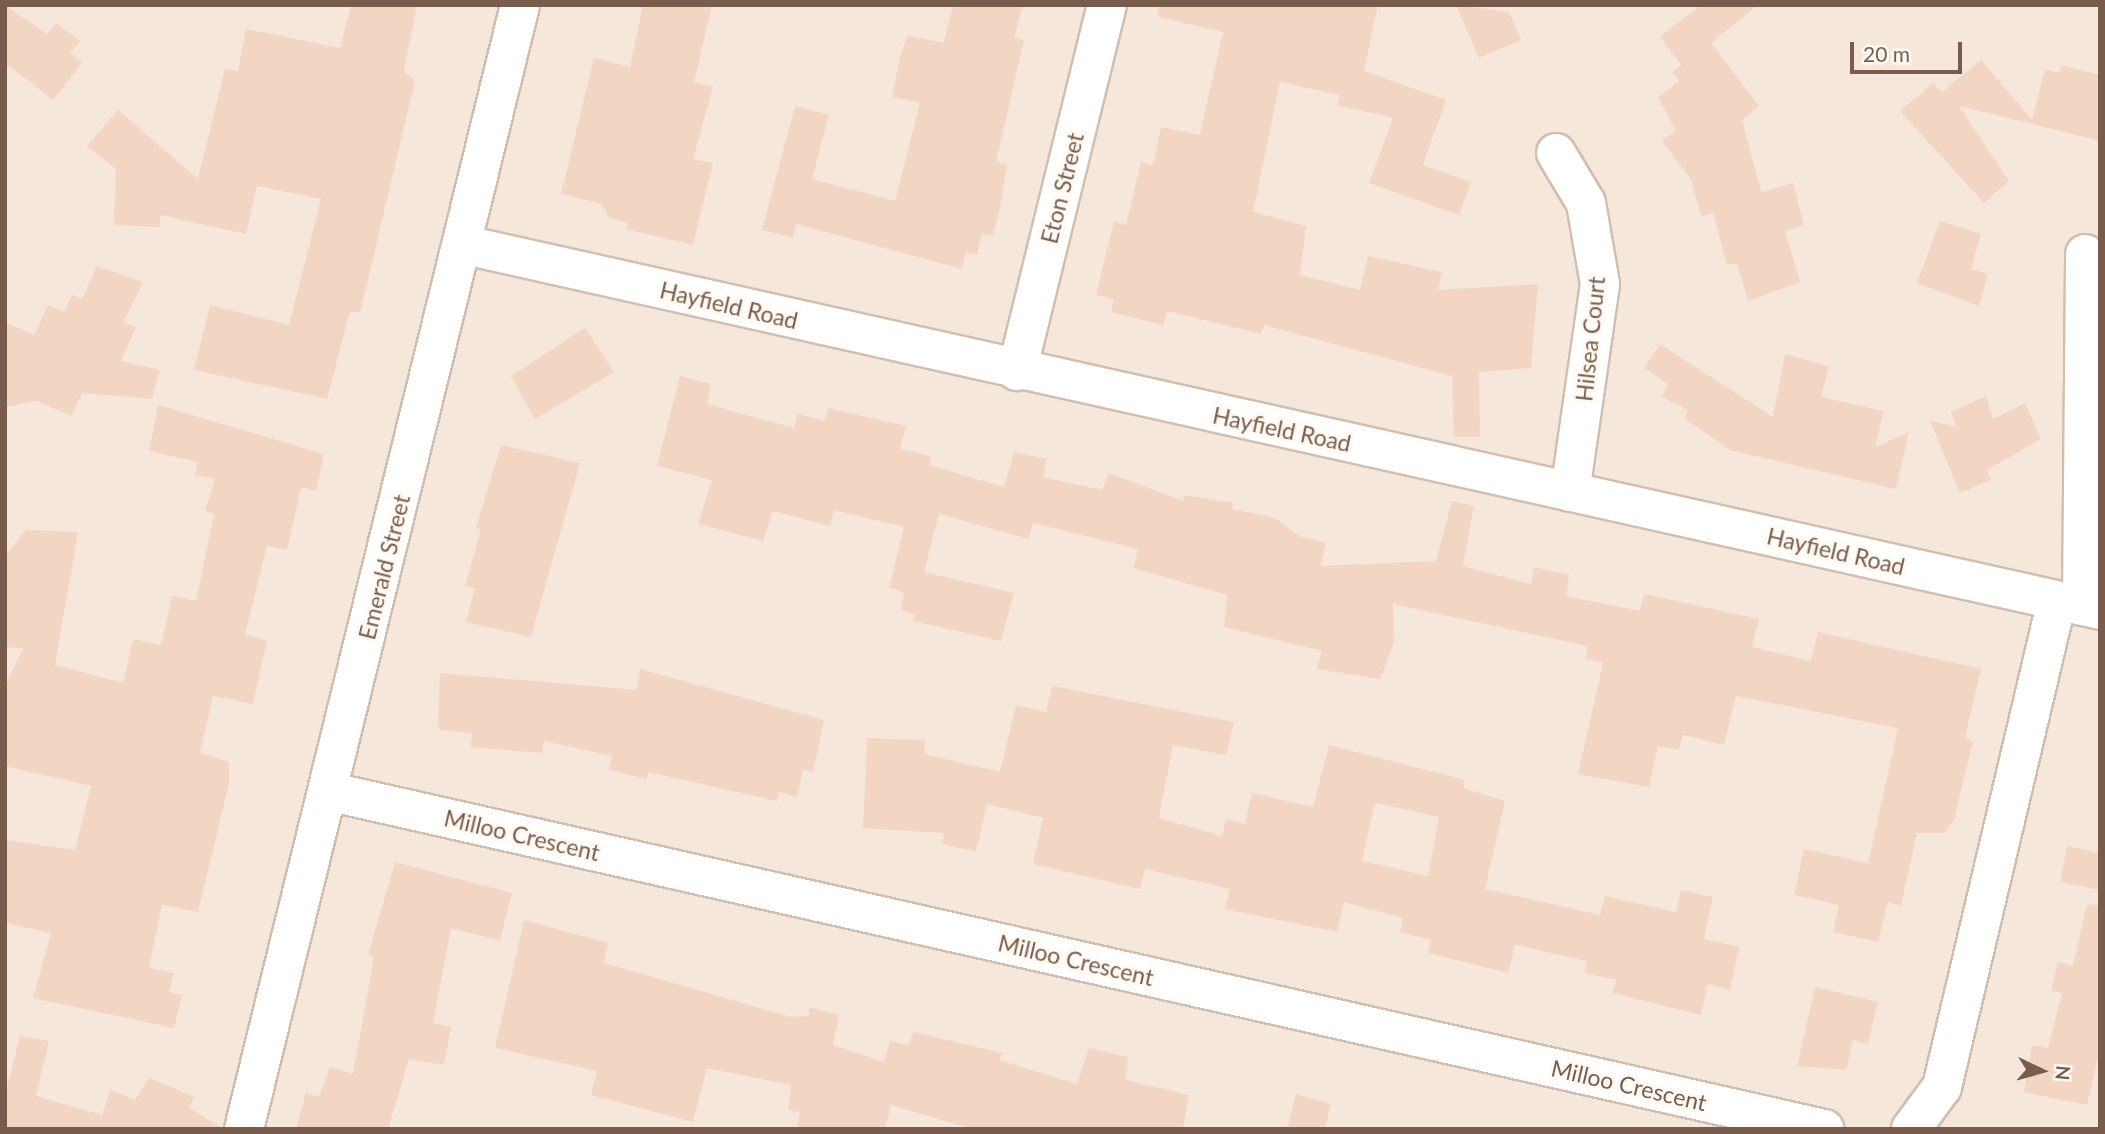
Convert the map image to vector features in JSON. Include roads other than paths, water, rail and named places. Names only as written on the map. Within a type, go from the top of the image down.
[{"type":"street","name":"Emerald Street","points":[[244,1129],[465,245],[520,5]]},
{"type":"street","name":"Eton Street","points":[[1017,371],[1107,5]]},
{"type":"street","name":"Hilsea Court","points":[[1556,153],[1586,203],[1600,284],[1570,492]]},
{"type":"street","name":"Hayfield Road","points":[[465,245],[1017,371],[2080,605]]},
{"type":"street","points":[[1911,1129],[1942,1087],[2080,605],[2085,254]]},
{"type":"street","name":"Milloo Crescent","points":[[327,791],[1824,1129]]}]
